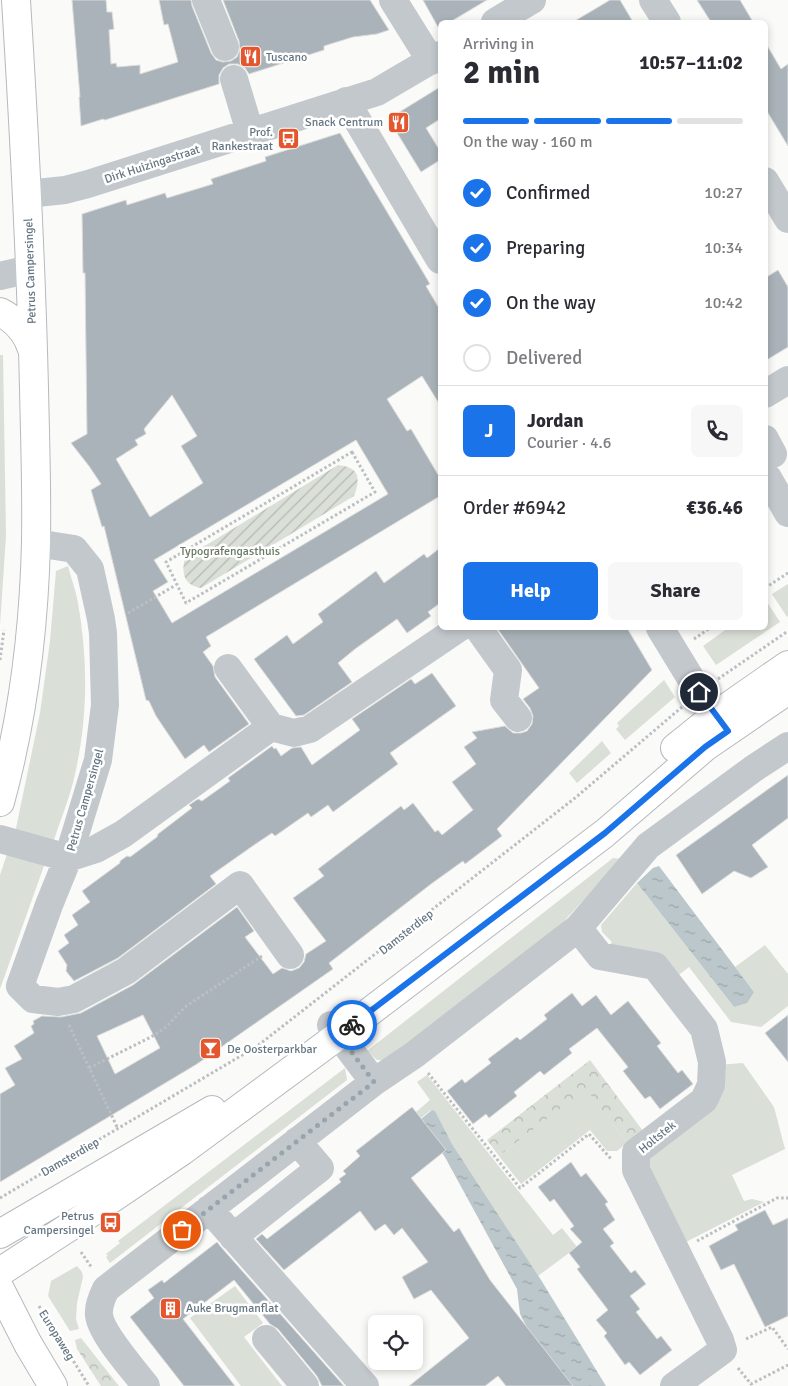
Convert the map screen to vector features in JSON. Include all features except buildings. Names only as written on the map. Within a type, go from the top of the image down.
[{"type":"main road","name":"Petrus Campersingel","points":[[0,802],[16,731],[28,654],[36,543],[30,269],[16,0]]},
{"type":"main road","points":[[0,312],[16,322],[24,331],[30,341],[33,352]]},
{"type":"main road","points":[[722,723],[788,665]]},
{"type":"main road","points":[[0,1272],[182,1151],[566,845],[666,756],[722,723],[788,690]]},
{"type":"main road","points":[[0,1234],[242,1092],[335,1030]]},
{"type":"main road","points":[[0,1289],[28,1344],[53,1386]]},
{"type":"street","points":[[206,0],[225,47]]},
{"type":"street","points":[[393,0],[435,58]]},
{"type":"street","points":[[498,20],[532,0]]},
{"type":"street","points":[[654,0],[666,20]]},
{"type":"street","name":"Dirk Huizingastraat","points":[[27,194],[65,190],[88,184],[377,92],[435,58]]},
{"type":"street","points":[[234,79],[250,132]]},
{"type":"street","points":[[346,101],[438,257]]},
{"type":"street","points":[[768,186],[788,219]]},
{"type":"street","points":[[0,276],[30,269]]},
{"type":"street","points":[[768,392],[788,380]]},
{"type":"street","points":[[769,457],[788,513]]},
{"type":"street","name":"Petrus Campersingel","points":[[36,543],[74,548],[90,569],[103,633],[105,705],[98,760],[68,858],[20,986],[33,999],[58,1002],[74,999],[126,971],[240,885],[286,949]]},
{"type":"street","points":[[228,668],[271,727],[294,733],[310,729],[456,630]]},
{"type":"street","points":[[479,630],[508,670],[504,700],[518,718]]},
{"type":"street","points":[[661,630],[699,692],[722,723]]},
{"type":"street","name":"Petrus Campersingel","points":[[0,839],[68,858],[96,849],[123,834],[271,727]]},
{"type":"street","points":[[146,1386],[103,1329],[99,1315],[101,1300],[106,1289],[374,1082],[414,1055],[578,928],[648,846],[753,769],[788,746]]},
{"type":"street","name":"Holtstek","points":[[578,928],[600,956],[655,966],[704,1029],[712,1062],[711,1085],[704,1100],[636,1152],[636,1170],[720,1340],[723,1350]]},
{"type":"street","points":[[335,1030],[374,1082]]},
{"type":"street","points":[[233,1237],[320,1168],[298,1141]]},
{"type":"street","points":[[209,1209],[365,1386]]},
{"type":"street","points":[[266,1339],[305,1386]]},
{"type":"street","points":[[674,1386],[723,1350]]},
{"type":"path","points":[[352,452],[375,492],[186,603],[176,585],[166,562],[352,452]]},
{"type":"path","points":[[768,586],[788,573]]},
{"type":"path","points":[[128,613],[176,585]]},
{"type":"path","points":[[0,660],[4,628]]},
{"type":"path","name":"Damsterdiep","points":[[0,1198],[256,1047],[575,798],[699,692],[788,631]]},
{"type":"path","points":[[89,1068],[151,1037],[165,1028],[185,1007],[286,949]]},
{"type":"path","points":[[58,1002],[118,1129]]},
{"type":"path","points":[[414,1055],[520,1188],[589,1134],[610,1159],[636,1170]]},
{"type":"path","points":[[677,1252],[777,1198],[788,1198]]},
{"type":"path","name":"Europaweg","points":[[38,1305],[89,1386]]},
{"type":"path","points":[[751,1384],[723,1350],[772,1327],[788,1349]]},
{"type":"path","points":[[745,1386],[788,1365]]},
{"type":"green space","points":[[0,355],[3,355],[6,536],[0,625]]},
{"type":"green space","name":"Typografengasthuis","points":[[338,465],[350,468],[356,474],[358,479],[354,496],[201,588],[195,587],[187,581],[183,569],[185,558]]},
{"type":"green space","points":[[68,566],[77,598],[84,645],[84,710],[73,783],[53,843],[15,833],[40,713],[50,641],[56,571]]},
{"type":"green space","points":[[788,584],[788,616],[787,617],[772,594]]},
{"type":"green space","points":[[768,604],[780,622],[716,665],[703,646],[725,630],[768,630]]},
{"type":"green space","points":[[664,680],[675,697],[625,740],[616,729],[619,726],[617,723]]},
{"type":"green space","points":[[602,741],[611,753],[577,783],[569,773]]},
{"type":"green space","points":[[7,854],[38,859],[44,866],[0,989],[0,875]]},
{"type":"green space","points":[[613,858],[621,859],[554,932],[386,1060],[377,1060],[367,1051]]},
{"type":"green space","points":[[637,883],[734,1007],[754,992],[735,967],[765,945],[788,974],[788,1006],[761,1027],[731,1022],[689,967],[676,977],[607,948],[612,942],[602,932],[601,925]]},
{"type":"green space","points":[[590,1060],[643,1131],[627,1143],[586,1089],[499,1156],[487,1140]]},
{"type":"green space","points":[[743,1063],[774,1107],[785,1149],[732,1175],[744,1201],[752,1199],[764,1202],[682,1244],[644,1159],[718,1065]]},
{"type":"green space","points":[[345,1068],[347,1080],[110,1263],[106,1254],[120,1243],[118,1241]]},
{"type":"green space","points":[[427,1075],[553,1235],[562,1228],[577,1247],[538,1276],[452,1144],[435,1112],[431,1110],[421,1118],[416,1112],[430,1100],[417,1082]]},
{"type":"green space","points":[[586,1088],[627,1143],[617,1151],[607,1151],[590,1130],[521,1184],[499,1156]]},
{"type":"green space","points":[[77,1266],[82,1272],[83,1277],[77,1303],[76,1319],[79,1329],[70,1331],[48,1296],[51,1281]]},
{"type":"green space","points":[[235,1286],[263,1323],[244,1337],[282,1386],[241,1386],[190,1318]]},
{"type":"green space","points":[[81,1338],[119,1386],[101,1386],[77,1349],[75,1340]]},
{"type":"water","points":[[659,866],[754,992],[747,1003],[734,1007],[637,883],[653,868]]},
{"type":"water","points":[[432,1110],[435,1111],[452,1144],[541,1280],[606,1386],[567,1386],[538,1349],[520,1314],[517,1289],[446,1159],[421,1119]]},
{"type":"way so far","points":[[182,1230],[374,1082],[339,1035],[352,1025]]},
{"type":"place","name":"Tuscano","points":[[250,57]]},
{"type":"place","name":"Snack Centrum","points":[[399,122]]},
{"type":"place","name":"Prof. Rankestraat","points":[[289,139]]},
{"type":"place","name":"De Oosterparkbar","points":[[211,1049]]},
{"type":"place","name":"Petrus Campersingel","points":[[110,1223]]},
{"type":"place","name":"Auke Brugmanflat","points":[[170,1308]]},
{"type":"route","points":[[352,1025],[605,833],[705,747],[728,731],[699,692]]}]
